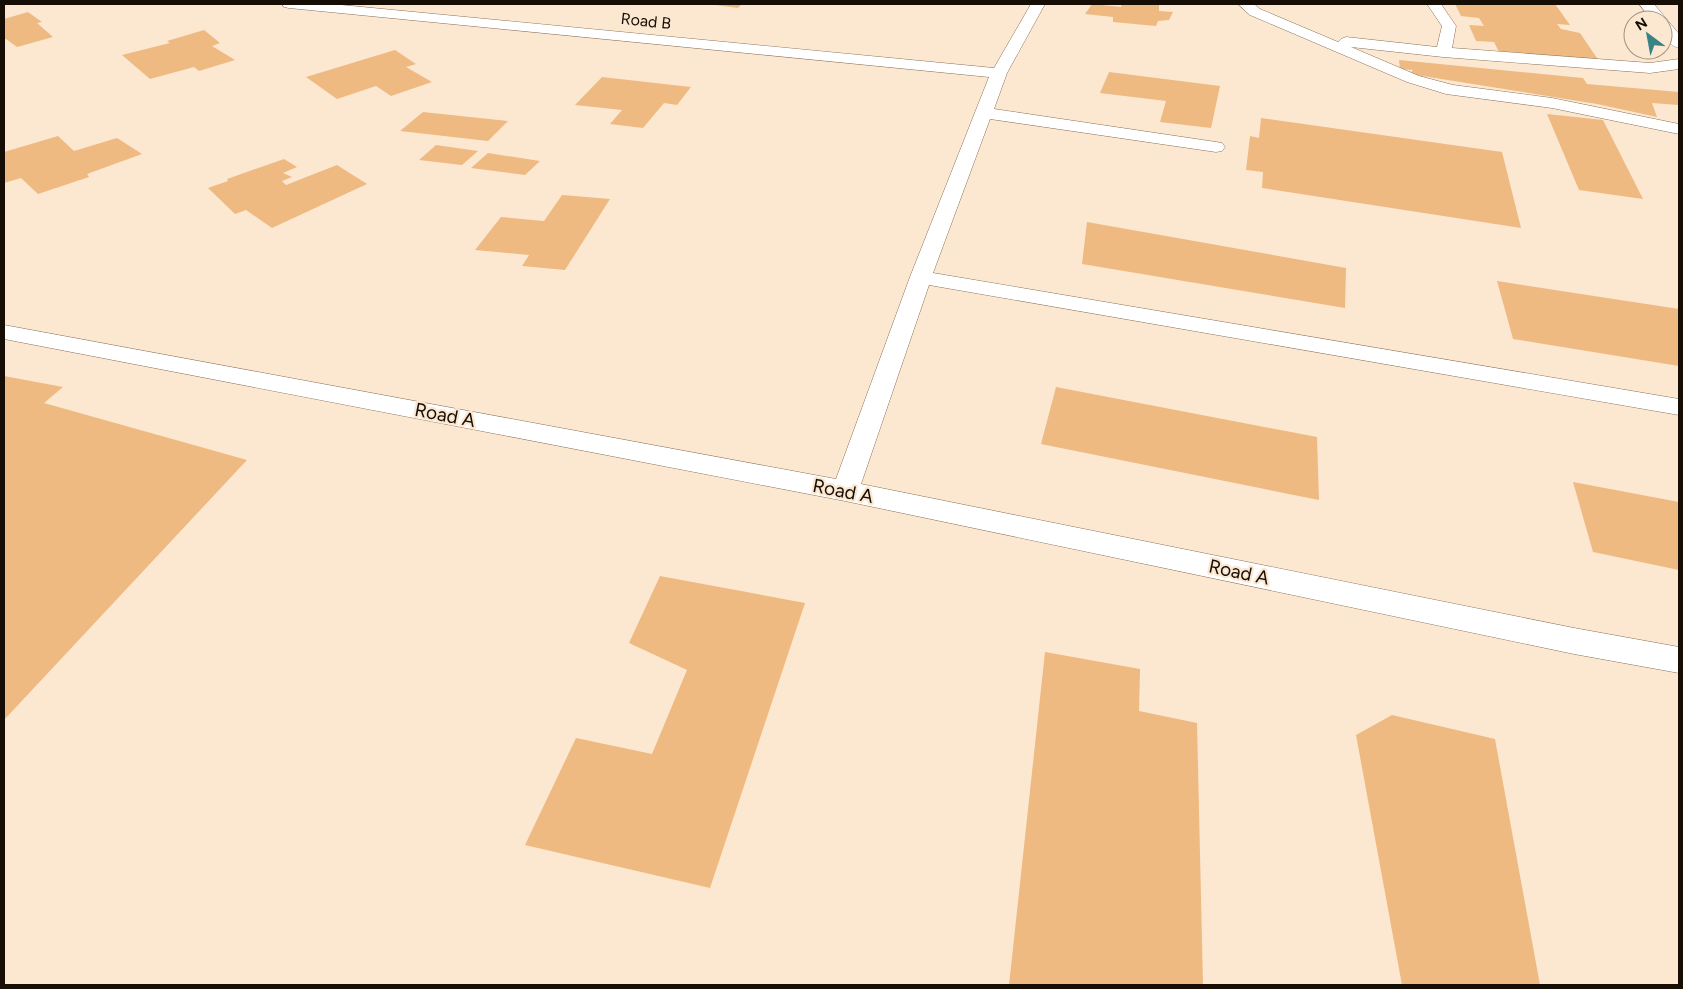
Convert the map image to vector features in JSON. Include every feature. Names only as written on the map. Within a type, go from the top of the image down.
[{"type":"street","name":"Road B","points":[[289,4],[999,73]]},
{"type":"street","points":[[845,491],[921,277],[999,73],[1038,4]]},
{"type":"street","points":[[1245,4],[1255,12],[1413,79],[1452,90],[1552,103],[1679,129]]},
{"type":"street","points":[[1434,4],[1449,26],[1443,52]]},
{"type":"street","points":[[1320,39],[1443,52],[1650,68],[1679,64]]},
{"type":"street","points":[[984,113],[1216,147]]},
{"type":"street","points":[[921,277],[1679,407]]},
{"type":"street","name":"Road A","points":[[4,332],[845,491],[1679,660]]},
{"type":"building","points":[[708,4],[742,4],[738,8]]},
{"type":"building","points":[[1092,4],[1121,7],[1122,4],[1159,5],[1159,11],[1173,12],[1169,20],[1158,21],[1156,26],[1113,22],[1113,17],[1085,14]]},
{"type":"building","points":[[1455,4],[1555,4],[1570,25],[1557,24],[1561,29],[1580,33],[1599,61],[1499,52],[1494,42],[1476,41],[1469,25],[1484,26],[1479,18],[1461,16]]},
{"type":"building","points":[[28,12],[42,22],[37,23],[53,37],[17,47],[4,39],[4,19]]},
{"type":"building","points":[[204,30],[220,43],[212,46],[235,60],[199,71],[194,67],[150,79],[122,55],[170,43],[167,41]]},
{"type":"building","points":[[395,50],[416,64],[406,67],[432,82],[391,96],[376,86],[337,99],[306,77]]},
{"type":"building","points":[[1399,60],[1583,78],[1587,84],[1679,92],[1679,105],[1652,103],[1657,117],[1597,104],[1410,74],[1413,70],[1400,69]]},
{"type":"building","points":[[1109,72],[1220,86],[1211,128],[1160,122],[1166,101],[1100,93]]},
{"type":"building","points":[[602,77],[691,87],[677,105],[664,103],[643,128],[610,124],[622,110],[575,105]]},
{"type":"building","points":[[423,112],[508,121],[488,141],[400,131]]},
{"type":"building","points":[[1547,114],[1603,120],[1643,199],[1579,190]]},
{"type":"building","points":[[1261,118],[1502,152],[1521,228],[1262,188],[1263,172],[1246,170],[1250,136],[1259,138]]},
{"type":"building","points":[[58,136],[74,151],[117,138],[142,154],[87,174],[89,177],[38,194],[21,178],[4,183],[4,152]]},
{"type":"building","points":[[436,145],[478,151],[462,165],[419,160]]},
{"type":"building","points":[[488,153],[540,161],[525,175],[471,168]]},
{"type":"building","points":[[284,159],[297,167],[283,173],[292,177],[282,181],[286,185],[337,165],[367,184],[272,228],[246,210],[235,214],[208,188],[228,181],[227,179]]},
{"type":"building","points":[[562,195],[610,199],[565,270],[522,266],[529,255],[475,250],[501,217],[544,221]]},
{"type":"building","points":[[1087,222],[1346,268],[1345,308],[1082,264]]},
{"type":"building","points":[[1497,281],[1679,309],[1679,366],[1513,339]]},
{"type":"building","points":[[4,376],[63,387],[44,403],[247,460],[4,720]]},
{"type":"building","points":[[1056,387],[1317,437],[1319,500],[1041,444]]},
{"type":"building","points":[[1573,482],[1679,502],[1679,570],[1593,552]]},
{"type":"building","points":[[660,576],[805,603],[710,888],[525,845],[576,738],[652,754],[687,670],[629,643]]},
{"type":"building","points":[[1045,652],[1140,669],[1139,711],[1197,723],[1203,985],[1009,985]]},
{"type":"building","points":[[1392,715],[1495,739],[1540,985],[1402,985],[1356,735]]}]
